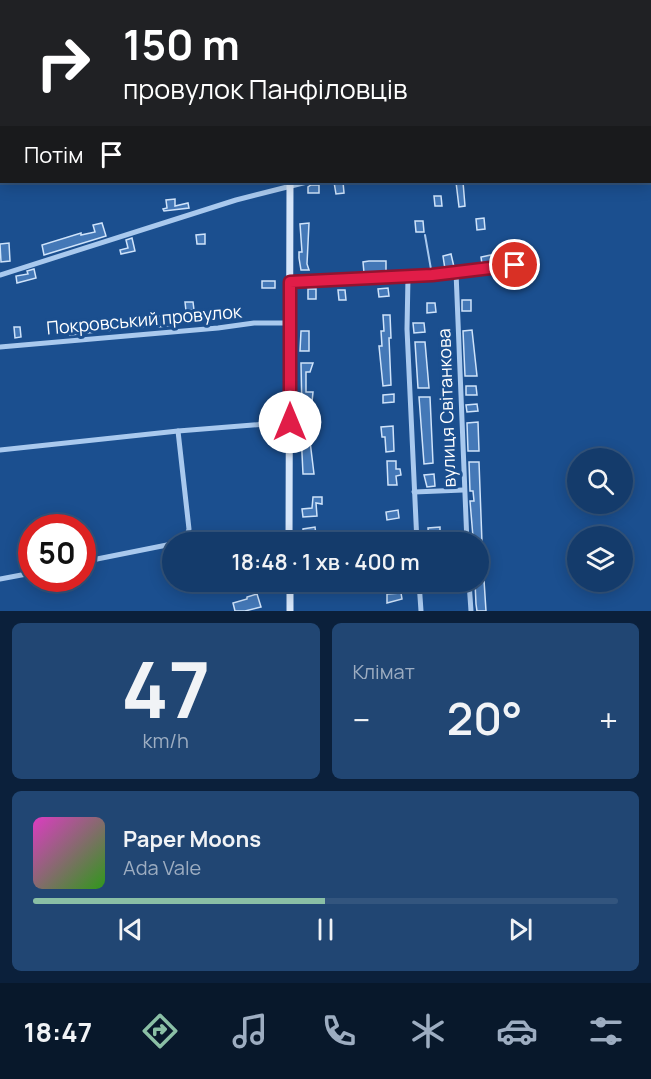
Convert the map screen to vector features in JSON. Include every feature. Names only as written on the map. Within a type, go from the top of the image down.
[{"type":"main road","points":[[289,532],[290,184]]},
{"type":"main road","points":[[290,592],[290,611]]},
{"type":"street","points":[[0,275],[290,184]]},
{"type":"street","points":[[290,282],[408,277],[515,265]]},
{"type":"street","name":"вулиця Світанкова","points":[[456,272],[466,532]]},
{"type":"street","points":[[408,277],[416,532]]},
{"type":"street","name":"Покровський провулок","points":[[0,347],[254,323],[290,323]]},
{"type":"street","points":[[0,450],[178,431],[290,422]]},
{"type":"street","points":[[178,431],[188,532]]},
{"type":"street","points":[[414,492],[463,490]]},
{"type":"street","points":[[96,559],[162,545]]},
{"type":"street","points":[[0,579],[18,576]]},
{"type":"street","points":[[420,592],[421,611]]},
{"type":"street","points":[[470,592],[471,611]]},
{"type":"lane","points":[[425,235],[432,275]]},
{"type":"building","points":[[334,183],[343,183],[344,193],[336,194]]},
{"type":"building","points":[[456,183],[463,183],[465,206],[459,207]]},
{"type":"building","points":[[319,185],[319,193],[308,193],[308,187]]},
{"type":"building","points":[[434,196],[441,196],[442,206],[435,206]]},
{"type":"building","points":[[175,199],[175,206],[188,203],[189,208],[164,211],[163,209],[167,208],[166,200]]},
{"type":"building","points":[[484,218],[485,229],[477,230],[476,219]]},
{"type":"building","points":[[415,221],[423,221],[424,232],[416,232]]},
{"type":"building","points":[[102,223],[106,236],[44,255],[42,245],[81,233],[81,235],[95,232],[93,225]]},
{"type":"building","points":[[309,223],[307,264],[309,270],[301,270],[300,224]]},
{"type":"building","points":[[205,234],[205,244],[197,244],[196,235]]},
{"type":"building","points":[[132,238],[135,251],[121,254],[120,250],[128,248],[126,240]]},
{"type":"building","points":[[9,243],[10,261],[1,262],[0,244]]},
{"type":"building","points":[[451,254],[454,267],[445,269],[443,256]]},
{"type":"building","points":[[491,255],[492,263],[482,264],[481,257]]},
{"type":"building","points":[[386,261],[386,271],[364,273],[363,262]]},
{"type":"building","points":[[34,269],[36,278],[17,283],[16,276],[28,274],[27,271]]},
{"type":"building","points":[[262,281],[275,281],[275,288],[262,288]]},
{"type":"building","points":[[388,288],[389,296],[379,297],[378,289]]},
{"type":"building","points":[[308,289],[316,289],[316,299],[308,299]]},
{"type":"building","points":[[338,290],[345,290],[346,300],[339,300]]},
{"type":"building","points":[[462,300],[471,300],[471,311],[462,311]]},
{"type":"building","points":[[185,302],[193,302],[194,310],[186,311]]},
{"type":"building","points":[[427,303],[435,303],[436,312],[427,313]]},
{"type":"building","points":[[179,315],[180,324],[159,327],[158,316]]},
{"type":"building","points":[[383,315],[390,315],[391,385],[383,386],[379,346],[382,346],[381,331],[384,331]]},
{"type":"building","points":[[111,319],[112,330],[105,331],[104,320]]},
{"type":"building","points":[[136,319],[144,319],[145,327],[136,328]]},
{"type":"building","points":[[77,322],[78,334],[70,335],[68,323]]},
{"type":"building","points":[[93,322],[95,332],[88,333],[87,323]]},
{"type":"building","points":[[413,323],[424,323],[425,332],[414,333]]},
{"type":"building","points":[[14,327],[20,327],[21,337],[15,338]]},
{"type":"building","points":[[472,330],[477,376],[465,376],[463,331]]},
{"type":"building","points":[[301,331],[309,331],[309,351],[300,351]]},
{"type":"building","points":[[415,342],[425,342],[429,388],[418,388]]},
{"type":"building","points":[[301,363],[313,363],[310,372],[306,372],[306,392],[313,392],[311,412],[302,412]]},
{"type":"building","points":[[466,386],[476,386],[477,395],[466,395]]},
{"type":"building","points":[[394,394],[394,402],[383,403],[383,395]]},
{"type":"building","points":[[419,397],[430,397],[433,463],[424,464]]},
{"type":"building","points":[[477,404],[478,411],[467,412],[466,405]]},
{"type":"building","points":[[308,420],[316,420],[316,430],[308,430]]},
{"type":"building","points":[[478,422],[479,451],[468,451],[467,423]]},
{"type":"building","points":[[393,426],[394,451],[386,452],[385,437],[382,437],[381,427]]},
{"type":"building","points":[[301,433],[309,433],[314,474],[303,474]]},
{"type":"building","points":[[387,461],[396,461],[396,469],[400,469],[401,475],[396,476],[397,485],[388,485]]},
{"type":"building","points":[[469,462],[479,462],[482,532],[473,532],[470,501],[474,501],[473,491],[470,491]]},
{"type":"building","points":[[434,474],[435,486],[427,487],[424,475]]},
{"type":"building","points":[[313,497],[322,497],[322,504],[316,503],[317,516],[303,517],[302,509],[312,508]]},
{"type":"building","points":[[398,510],[399,518],[387,520],[386,512]]},
{"type":"building","points":[[315,527],[316,532],[303,532],[303,529]]},
{"type":"building","points":[[440,527],[440,532],[428,532],[428,528]]},
{"type":"building","points":[[475,592],[485,592],[486,611],[477,611]]},
{"type":"building","points":[[401,593],[402,599],[387,603],[387,594]]},
{"type":"building","points":[[257,594],[261,607],[235,611],[233,603]]},
{"type":"route","points":[[290,422],[290,282],[432,275],[515,265]]}]
